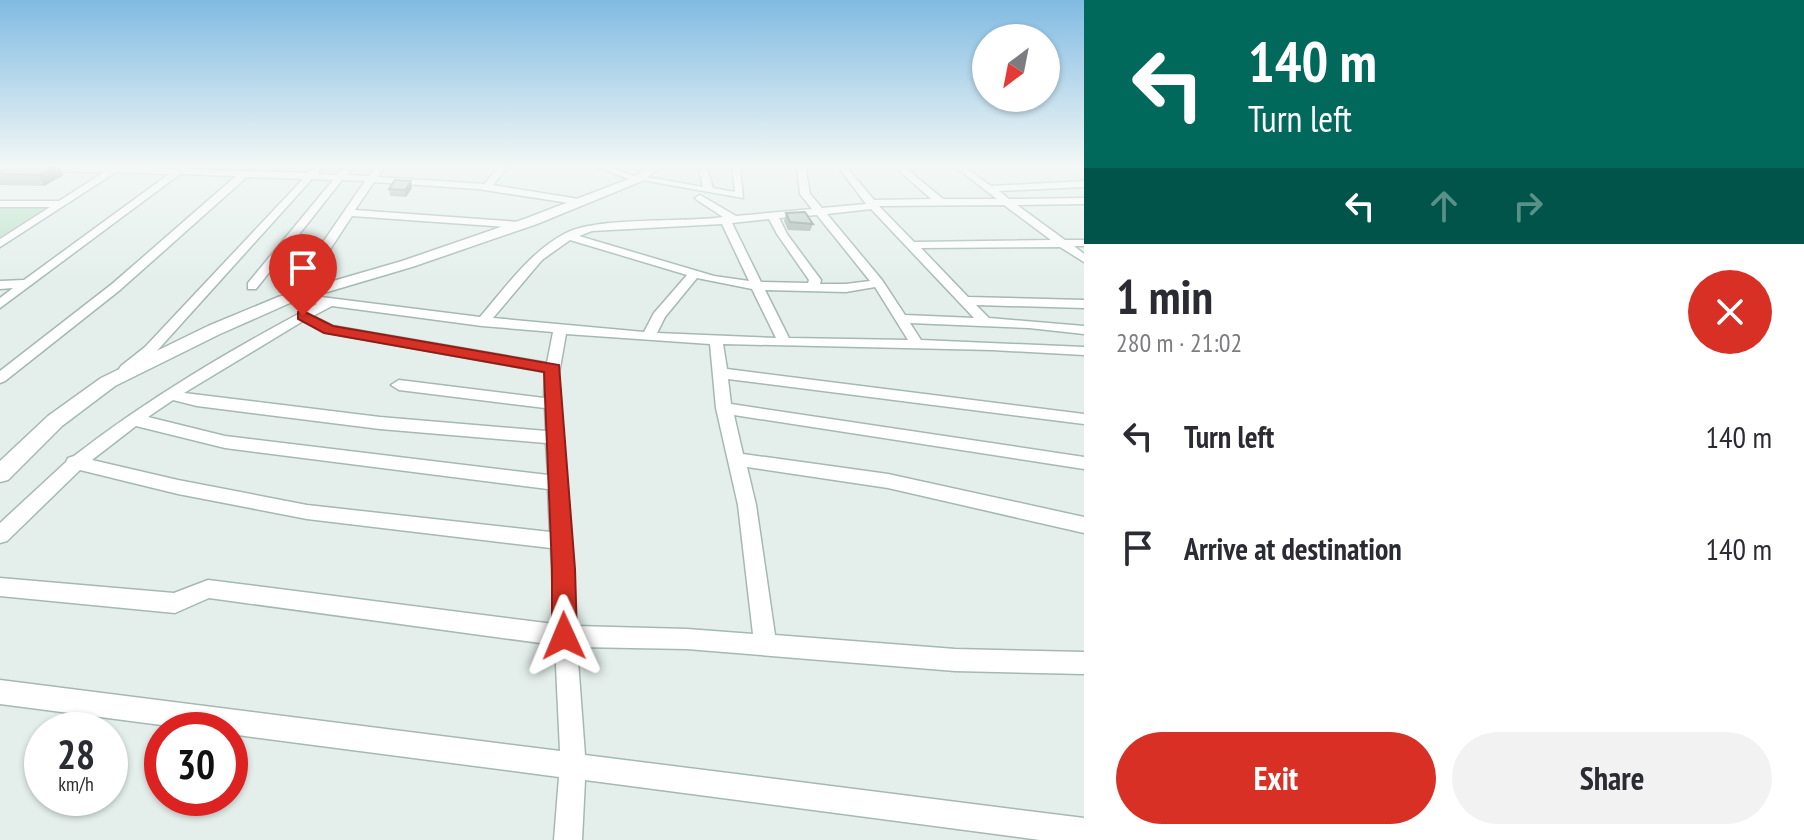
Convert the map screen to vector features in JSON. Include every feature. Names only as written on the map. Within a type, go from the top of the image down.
[{"type":"street","points":[[0,244],[62,204]]},
{"type":"street","points":[[0,304],[134,204]]},
{"type":"street","points":[[0,378],[116,287],[210,204]]},
{"type":"street","points":[[0,474],[55,421],[150,350],[284,204]]},
{"type":"street","points":[[252,286],[318,204]]},
{"type":"street","points":[[0,535],[40,491],[132,419],[303,316],[318,298],[325,248],[354,204]]},
{"type":"street","points":[[108,382],[214,330],[318,298],[576,204]]},
{"type":"street","points":[[714,204],[729,220],[784,341]]},
{"type":"street","points":[[814,204],[878,283],[917,344]]},
{"type":"street","points":[[482,322],[538,258],[568,236],[591,228],[729,220],[871,204]]},
{"type":"street","points":[[873,204],[987,324]]},
{"type":"street","points":[[1010,204],[1084,259]]},
{"type":"street","points":[[348,213],[520,225]]},
{"type":"street","points":[[772,214],[782,234],[815,280],[813,285]]},
{"type":"street","points":[[568,236],[694,274],[759,286],[846,288],[878,283]]},
{"type":"street","points":[[912,245],[1084,243]]},
{"type":"street","points":[[648,336],[659,316],[694,274]]},
{"type":"street","points":[[0,285],[27,284]]},
{"type":"street","points":[[318,298],[560,331],[716,340],[1003,345],[1084,351]]},
{"type":"street","points":[[965,301],[1084,304]]},
{"type":"street","points":[[303,316],[329,329],[553,369]]},
{"type":"street","points":[[901,319],[1029,324],[1084,330]]},
{"type":"street","points":[[560,331],[553,369],[552,404],[573,766],[568,840]]},
{"type":"street","points":[[716,340],[724,408],[747,505],[765,644]]},
{"type":"street","points":[[719,373],[1084,419]]},
{"type":"street","points":[[399,385],[552,404]]},
{"type":"street","points":[[169,394],[197,401],[380,423],[555,438]]},
{"type":"street","points":[[724,408],[1084,463]]},
{"type":"street","points":[[132,419],[225,442],[558,483]]},
{"type":"street","points":[[737,459],[888,481],[1084,525]]},
{"type":"street","points":[[74,462],[178,487],[307,512],[562,541]]},
{"type":"street","points":[[0,587],[175,603],[208,589],[564,636],[765,644],[955,660],[1084,663]]},
{"type":"street","points":[[0,692],[1084,832]]},
{"type":"green space","points":[[0,204],[51,205],[0,237]]},
{"type":"building","points":[[805,212],[813,224],[790,222],[786,213]]},
{"type":"route","points":[[303,316],[329,329],[553,369],[551,379],[564,569],[564,636]]}]
